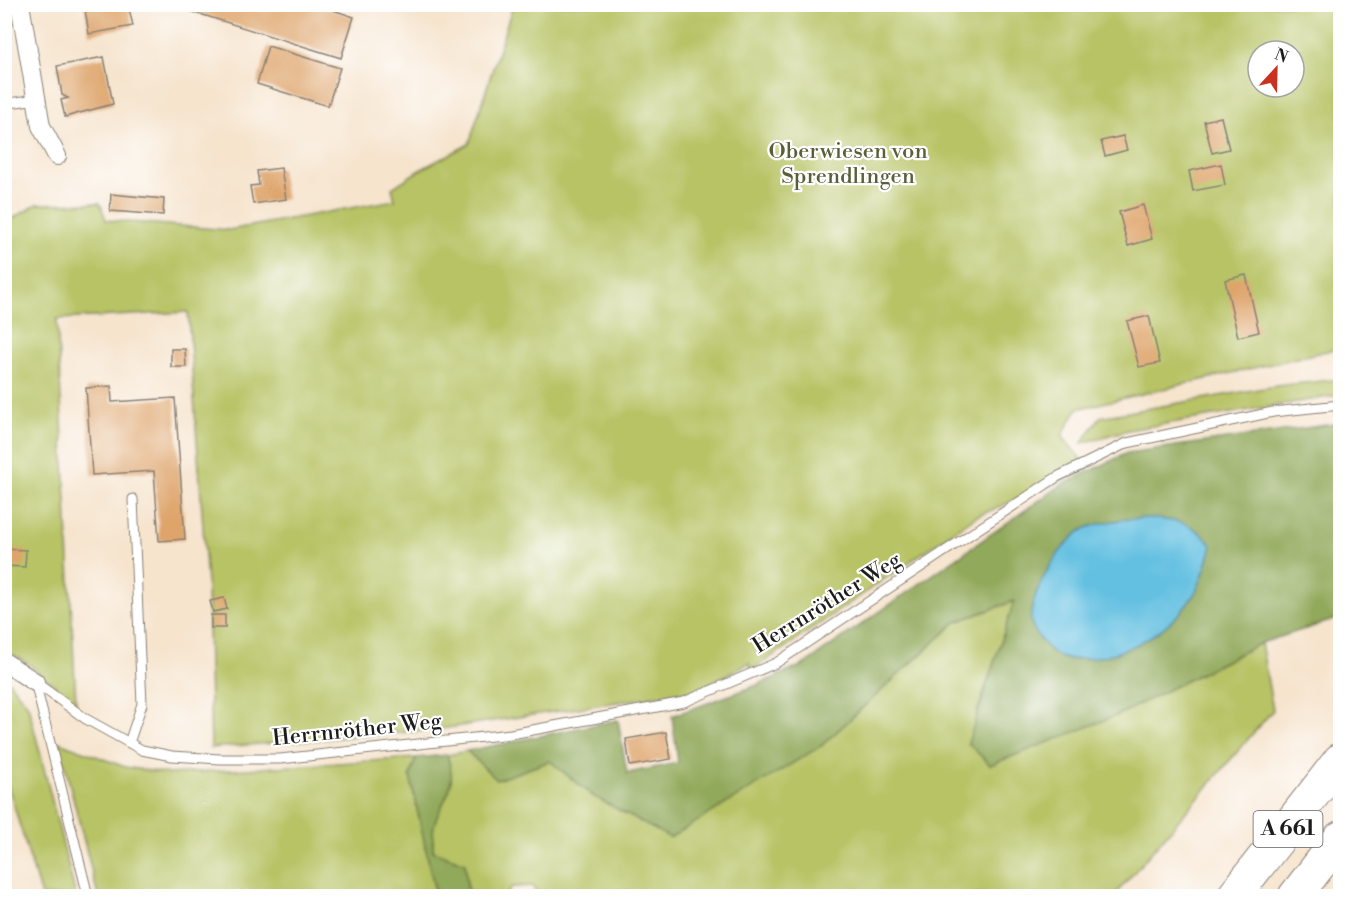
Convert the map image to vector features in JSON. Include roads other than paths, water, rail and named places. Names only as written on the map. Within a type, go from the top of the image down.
[{"type":"highway","name":"A 661","points":[[1234,897],[1341,760]]},
{"type":"highway","name":"A 661","points":[[1295,897],[1341,838]]},
{"type":"street","points":[[20,4],[41,126],[57,156]]},
{"type":"street","points":[[4,662],[35,682]]},
{"type":"lane","points":[[4,104],[36,99]]},
{"type":"lane","name":"Herrnröther Weg","points":[[35,682],[86,719],[129,743],[142,750],[172,756],[280,759],[511,734],[684,702],[776,663],[1057,477],[1127,442],[1273,412],[1341,405]]},
{"type":"lane","points":[[129,743],[141,704],[132,499]]},
{"type":"lane","points":[[35,682],[88,897]]},
{"type":"water","points":[[1149,518],[1185,524],[1198,531],[1212,545],[1195,593],[1186,606],[1163,628],[1119,652],[1074,659],[1065,659],[1054,653],[1038,635],[1031,620],[1035,596],[1058,555],[1067,543],[1086,528],[1125,519]]},
{"type":"park label","name":"Oberwiesen von Sprendlingen","points":[[848,164]]}]
